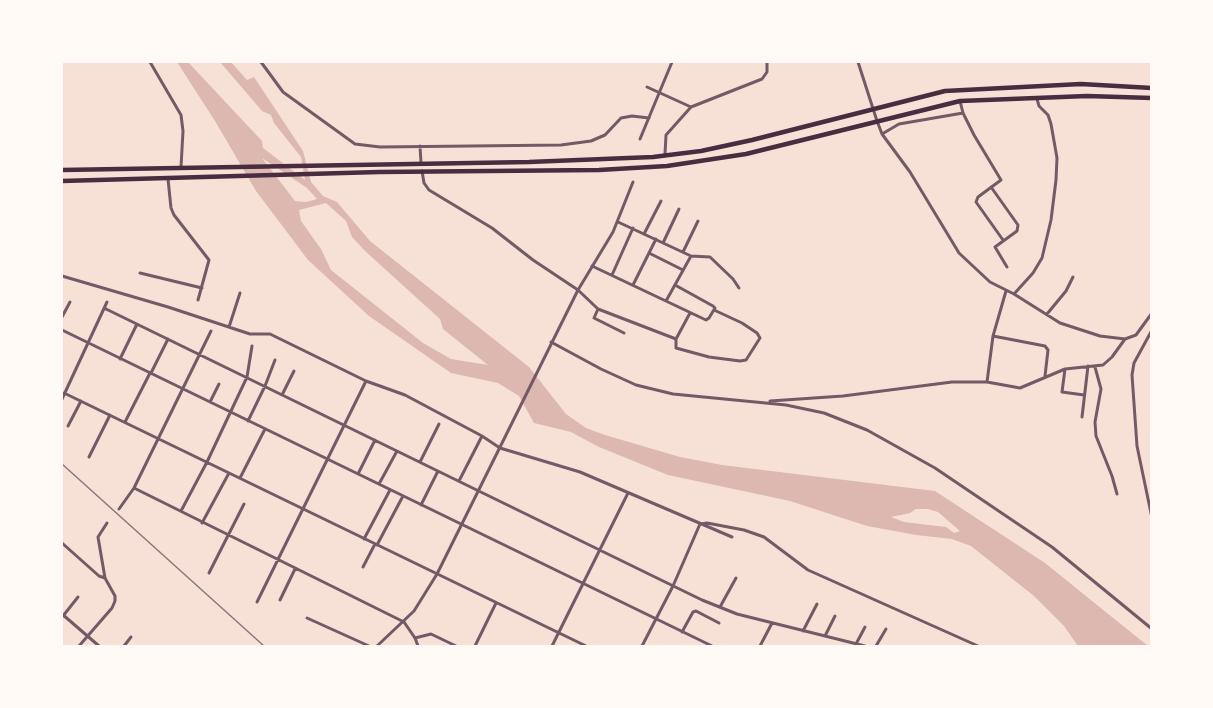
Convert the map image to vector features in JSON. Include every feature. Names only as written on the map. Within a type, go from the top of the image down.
[{"type":"highway","points":[[62,170],[529,162],[653,157],[701,151],[752,140],[945,91],[1081,84],[1152,88]]},
{"type":"highway","points":[[62,181],[422,171],[600,170],[667,166],[746,154],[960,101],[1087,96],[1152,98]]},
{"type":"street","points":[[150,62],[181,115],[183,131],[181,167]]},
{"type":"street","points":[[261,62],[284,92],[355,144],[380,147],[561,145],[591,141],[604,135],[621,118],[632,116],[649,118]]},
{"type":"street","points":[[640,139],[672,62]]},
{"type":"street","points":[[665,154],[666,135],[691,107],[762,79],[767,72],[767,62]]},
{"type":"street","points":[[858,62],[882,134],[910,172],[959,253],[990,282],[1014,294],[1046,315],[1077,329],[1100,336],[1125,339],[1136,335],[1152,314]]},
{"type":"street","points":[[647,87],[691,107]]},
{"type":"street","points":[[1014,294],[1033,273],[1042,258],[1051,220],[1056,180],[1057,158],[1051,124],[1036,97]]},
{"type":"street","points":[[960,101],[963,113],[1001,180],[978,197],[976,202],[1004,240]]},
{"type":"street","points":[[882,134],[899,124],[963,113]]},
{"type":"street","points":[[420,146],[421,163]]},
{"type":"street","points":[[422,171],[424,183],[429,190],[492,228],[533,260],[578,290],[598,309],[676,339]]},
{"type":"street","points":[[168,179],[171,208],[174,215],[209,260],[198,300]]},
{"type":"street","points":[[377,646],[414,611],[437,574],[464,525],[551,342],[591,266],[618,222],[633,183]]},
{"type":"street","points":[[991,187],[1018,225],[1017,231],[996,245],[996,250],[1007,267]]},
{"type":"street","points":[[644,234],[661,201]]},
{"type":"street","points":[[663,243],[679,209]]},
{"type":"street","points":[[683,252],[698,221]]},
{"type":"street","points":[[618,222],[691,256],[710,257],[734,279],[739,288]]},
{"type":"street","points":[[612,275],[633,228]]},
{"type":"street","points":[[633,285],[656,239]]},
{"type":"street","points":[[649,253],[683,270]]},
{"type":"street","points":[[666,301],[691,256]]},
{"type":"street","points":[[591,266],[706,320],[714,310]]},
{"type":"street","points":[[140,273],[202,288]]},
{"type":"street","points":[[62,276],[250,334],[270,334],[366,381],[405,395],[500,447],[580,472],[732,537]]},
{"type":"street","points":[[1046,315],[1066,291],[1073,277]]},
{"type":"street","points":[[675,285],[713,306],[714,310],[742,323],[757,333],[760,338],[746,360],[740,361],[681,351],[676,348],[676,339],[690,313]]},
{"type":"street","points":[[987,382],[993,336],[1006,291]]},
{"type":"street","points":[[229,327],[240,293]]},
{"type":"street","points":[[62,317],[70,302]]},
{"type":"street","points":[[62,399],[107,302]]},
{"type":"street","points":[[104,308],[720,607],[737,614],[865,646]]},
{"type":"street","points":[[598,309],[594,318],[624,333]]},
{"type":"street","points":[[120,358],[137,324]]},
{"type":"street","points":[[62,330],[712,646]]},
{"type":"street","points":[[1152,330],[1134,363],[1132,375],[1133,416],[1137,446],[1152,518]]},
{"type":"street","points":[[119,508],[135,488],[211,331]]},
{"type":"street","points":[[993,336],[1045,346],[1048,350],[1045,376]]},
{"type":"street","points":[[125,422],[168,339]]},
{"type":"street","points":[[768,402],[843,396],[929,383],[987,382],[1020,388],[1065,369],[1103,365],[1125,339]]},
{"type":"street","points":[[551,342],[619,378],[655,390],[674,394],[768,402],[840,419],[867,430],[910,453],[1052,547],[1152,629]]},
{"type":"street","points":[[181,512],[247,377],[252,346]]},
{"type":"street","points":[[248,421],[275,360]]},
{"type":"street","points":[[1082,417],[1088,366]]},
{"type":"street","points":[[1095,367],[1101,389],[1095,422],[1096,436],[1117,494]]},
{"type":"street","points":[[1065,369],[1062,392],[1084,394]]},
{"type":"street","points":[[282,395],[294,371]]},
{"type":"street","points":[[257,602],[366,381]]},
{"type":"street","points":[[210,402],[219,384]]},
{"type":"street","points":[[64,393],[586,646]]},
{"type":"street","points":[[68,426],[81,401]]},
{"type":"street","points":[[89,457],[110,415]]},
{"type":"street","points":[[420,462],[439,424]]},
{"type":"street","points":[[240,478],[265,429]]},
{"type":"street","points":[[459,481],[482,436]]},
{"type":"street","points":[[358,474],[375,440]]},
{"type":"street","points":[[379,484],[397,451]]},
{"type":"street","points":[[421,505],[438,471]]},
{"type":"street","points":[[202,523],[229,473]]},
{"type":"street","points":[[135,488],[404,622],[416,638],[418,646]]},
{"type":"street","points":[[364,539],[390,490]]},
{"type":"street","points":[[552,646],[628,493]]},
{"type":"street","points":[[363,567],[403,496]]},
{"type":"street","points":[[209,573],[244,504]]},
{"type":"street","points":[[80,646],[112,608],[115,601],[115,596],[105,578],[98,537],[107,523]]},
{"type":"street","points":[[700,524],[707,523],[744,530],[764,537],[808,570],[978,646]]},
{"type":"street","points":[[642,646],[673,586],[700,524]]},
{"type":"street","points":[[62,545],[99,576],[105,578]]},
{"type":"street","points":[[280,600],[295,569]]},
{"type":"street","points":[[720,607],[736,578]]},
{"type":"street","points":[[78,597],[62,615],[99,646]]},
{"type":"street","points":[[475,646],[496,603]]},
{"type":"street","points":[[803,630],[818,604]]},
{"type":"street","points":[[682,632],[693,612],[696,611],[719,623]]},
{"type":"street","points":[[825,636],[835,616]]},
{"type":"street","points":[[307,618],[369,646]]},
{"type":"street","points":[[760,646],[772,623]]},
{"type":"street","points":[[856,644],[865,627]]},
{"type":"street","points":[[876,646],[886,629]]},
{"type":"street","points":[[416,638],[431,634],[455,646]]},
{"type":"street","points":[[124,646],[131,637]]},
{"type":"shaded area","points":[[177,62],[188,62],[262,141],[263,148],[305,180],[301,157],[274,123],[271,115],[262,111],[220,62],[231,62],[247,80],[254,77],[303,151],[311,182],[323,196],[337,202],[370,241],[529,367],[566,414],[586,428],[680,457],[722,465],[935,491],[1045,563],[1148,646],[1078,646],[1064,626],[1034,596],[971,546],[952,539],[867,526],[790,501],[668,475],[599,447],[571,432],[534,423],[519,396],[498,383],[451,373],[369,316],[308,260],[256,191]],"holes":[[[262,158],[307,188],[317,199],[306,202],[295,201]],[[326,203],[346,221],[352,237],[365,251],[440,319],[443,329],[488,365],[451,359],[423,343],[331,270],[321,249],[301,221],[299,210]],[[916,509],[938,512],[960,531],[954,533],[946,527],[904,522],[891,517],[910,513]]]},
{"type":"railway","points":[[62,464],[264,646]]}]
